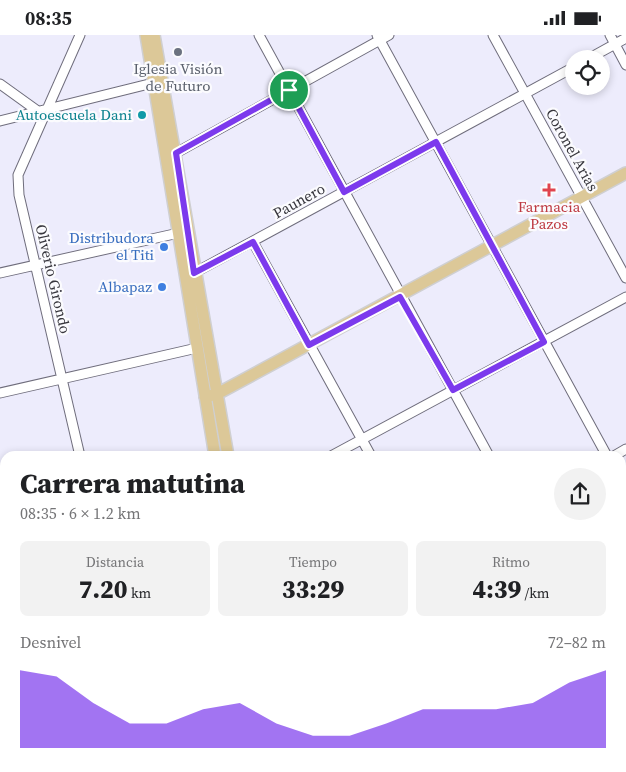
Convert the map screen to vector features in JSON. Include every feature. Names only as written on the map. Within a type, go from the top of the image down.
[{"type":"main road","points":[[149,35],[153,83],[183,231],[194,273],[227,451]]},
{"type":"main road","points":[[149,35],[176,153],[197,348],[214,451]]},
{"type":"main road","points":[[205,397],[217,394],[400,297],[626,173]]},
{"type":"street","name":"Oliverio Girondo","points":[[79,451],[19,195],[18,175],[42,111],[80,35]]},
{"type":"street","points":[[259,35],[400,297],[486,451]]},
{"type":"street","points":[[176,153],[378,38],[390,35]]},
{"type":"street","name":"Coronel Arias","points":[[493,35],[626,277]]},
{"type":"street","points":[[610,35],[626,65]]},
{"type":"street","points":[[378,38],[604,451]]},
{"type":"street","points":[[604,50],[626,38]]},
{"type":"street","name":"Paunero","points":[[194,273],[565,72]]},
{"type":"street","points":[[0,121],[153,83]]},
{"type":"street","points":[[0,84],[42,111]]},
{"type":"street","points":[[0,273],[183,231]]},
{"type":"street","points":[[253,242],[368,451]]},
{"type":"street","points":[[340,451],[626,297]]},
{"type":"street","points":[[0,393],[197,348]]},
{"type":"place","name":"Iglesia Visión de Futuro","points":[[178,52]]},
{"type":"place","name":"Autoescuela Dani","points":[[142,115]]},
{"type":"place","name":"Farmacia Pazos","points":[[549,190]]},
{"type":"place","name":"Distribudora el Titi","points":[[164,247]]},
{"type":"place","name":"Albapaz","points":[[162,287]]},
{"type":"route","points":[[289,90],[344,192],[436,142],[544,342],[453,390],[400,297],[309,345],[253,242],[194,273],[176,153],[289,90]]}]
